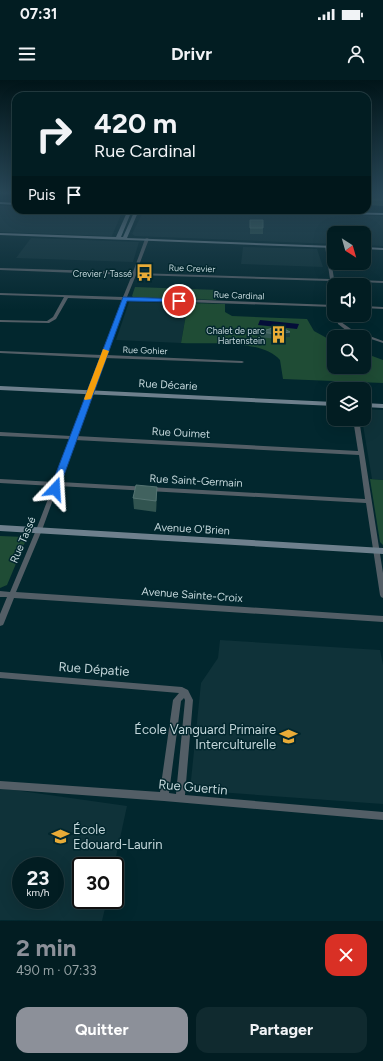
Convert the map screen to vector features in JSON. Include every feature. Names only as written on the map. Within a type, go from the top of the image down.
[{"type":"street","points":[[118,238],[120,232]]},
{"type":"street","points":[[125,238],[127,232]]},
{"type":"street","points":[[0,234],[327,246]]},
{"type":"street","name":"Rue Tassé","points":[[0,623],[39,530],[147,239]]},
{"type":"street","points":[[371,248],[383,249]]},
{"type":"street","name":"Rue Crevier","points":[[0,269],[327,281]]},
{"type":"street","name":"Rue Crevier","points":[[371,282],[383,282]]},
{"type":"street","name":"Rue Cardinal","points":[[0,294],[327,306]]},
{"type":"street","points":[[0,321],[48,322],[55,318],[66,296]]},
{"type":"street","points":[[371,307],[383,308]]},
{"type":"street","points":[[339,322],[349,330],[383,342]]},
{"type":"street","name":"Rue Gohier","points":[[0,352],[242,362]]},
{"type":"street","name":"Rue Décarie","points":[[0,388],[327,404]]},
{"type":"street","points":[[371,405],[383,406]]},
{"type":"street","points":[[357,426],[368,500],[380,551],[383,595]]},
{"type":"street","name":"Rue Ouimet","points":[[0,434],[361,453]]},
{"type":"street","name":"Rue Saint-Germain","points":[[0,480],[368,500]]},
{"type":"street","name":"Avenue O'Brien","points":[[0,528],[380,551]]},
{"type":"street","name":"Avenue Sainte-Croix","points":[[0,594],[383,619]]},
{"type":"street","name":"Rue Dépatie","points":[[0,675],[179,689],[184,692]]},
{"type":"street","points":[[164,797],[177,700],[184,692],[189,700],[180,799]]},
{"type":"street","points":[[172,743],[184,744]]},
{"type":"street","name":"Rue Guertin","points":[[0,785],[164,797],[383,816]]},
{"type":"shaded area","points":[[7,232],[114,232],[112,236]]},
{"type":"shaded area","points":[[133,232],[327,232],[327,244],[135,236],[132,234]]},
{"type":"shaded area","points":[[371,232],[383,232],[383,246],[371,245]]},
{"type":"shaded area","points":[[31,238],[139,242],[133,262],[16,258]]},
{"type":"shaded area","points":[[243,247],[317,249],[323,267],[241,264]]},
{"type":"shaded area","points":[[129,302],[188,303],[181,343],[116,340]]},
{"type":"shaded area","points":[[260,320],[299,324],[297,329],[258,325]]},
{"type":"shaded area","points":[[371,409],[383,410],[383,480],[372,479],[363,426],[371,426]]},
{"type":"shaded area","name":"École Vanguard Primaire Interculturelle","points":[[220,640],[380,650],[383,665],[383,804],[190,790],[201,683],[218,658]]},
{"type":"shaded area","name":"École Edouard-Laurin","points":[[0,788],[127,806],[116,857],[72,857],[72,909],[105,909],[102,921],[0,920]]},
{"type":"green space","points":[[135,287],[218,290],[216,300],[133,297]]},
{"type":"green space","points":[[188,303],[225,304],[225,312],[232,316],[307,319],[314,331],[327,338],[327,374],[371,374],[371,356],[383,360],[383,383],[283,379],[280,360],[272,353],[261,349],[234,344],[181,343]]},
{"type":"green space","points":[[370,479],[383,480],[383,545],[380,542]]},
{"type":"green space","points":[[0,536],[24,537],[26,540],[7,585],[0,588]]},
{"type":"building","points":[[279,326],[290,332],[277,334],[260,332]]},
{"type":"building","points":[[136,485],[157,487],[156,501],[133,498]]},
{"type":"slow traffic","points":[[87,399],[106,351]]},
{"type":"place","name":"Crevier / Tassé","points":[[145,273]]},
{"type":"place","name":"Chalet de parc Hartenstein","points":[[278,335]]},
{"type":"place","name":"École Vanguard Primaire Interculturelle","points":[[289,736]]},
{"type":"place","name":"École Edouard-Laurin","points":[[60,836]]},
{"type":"route","points":[[55,489],[125,299],[179,301]]}]
